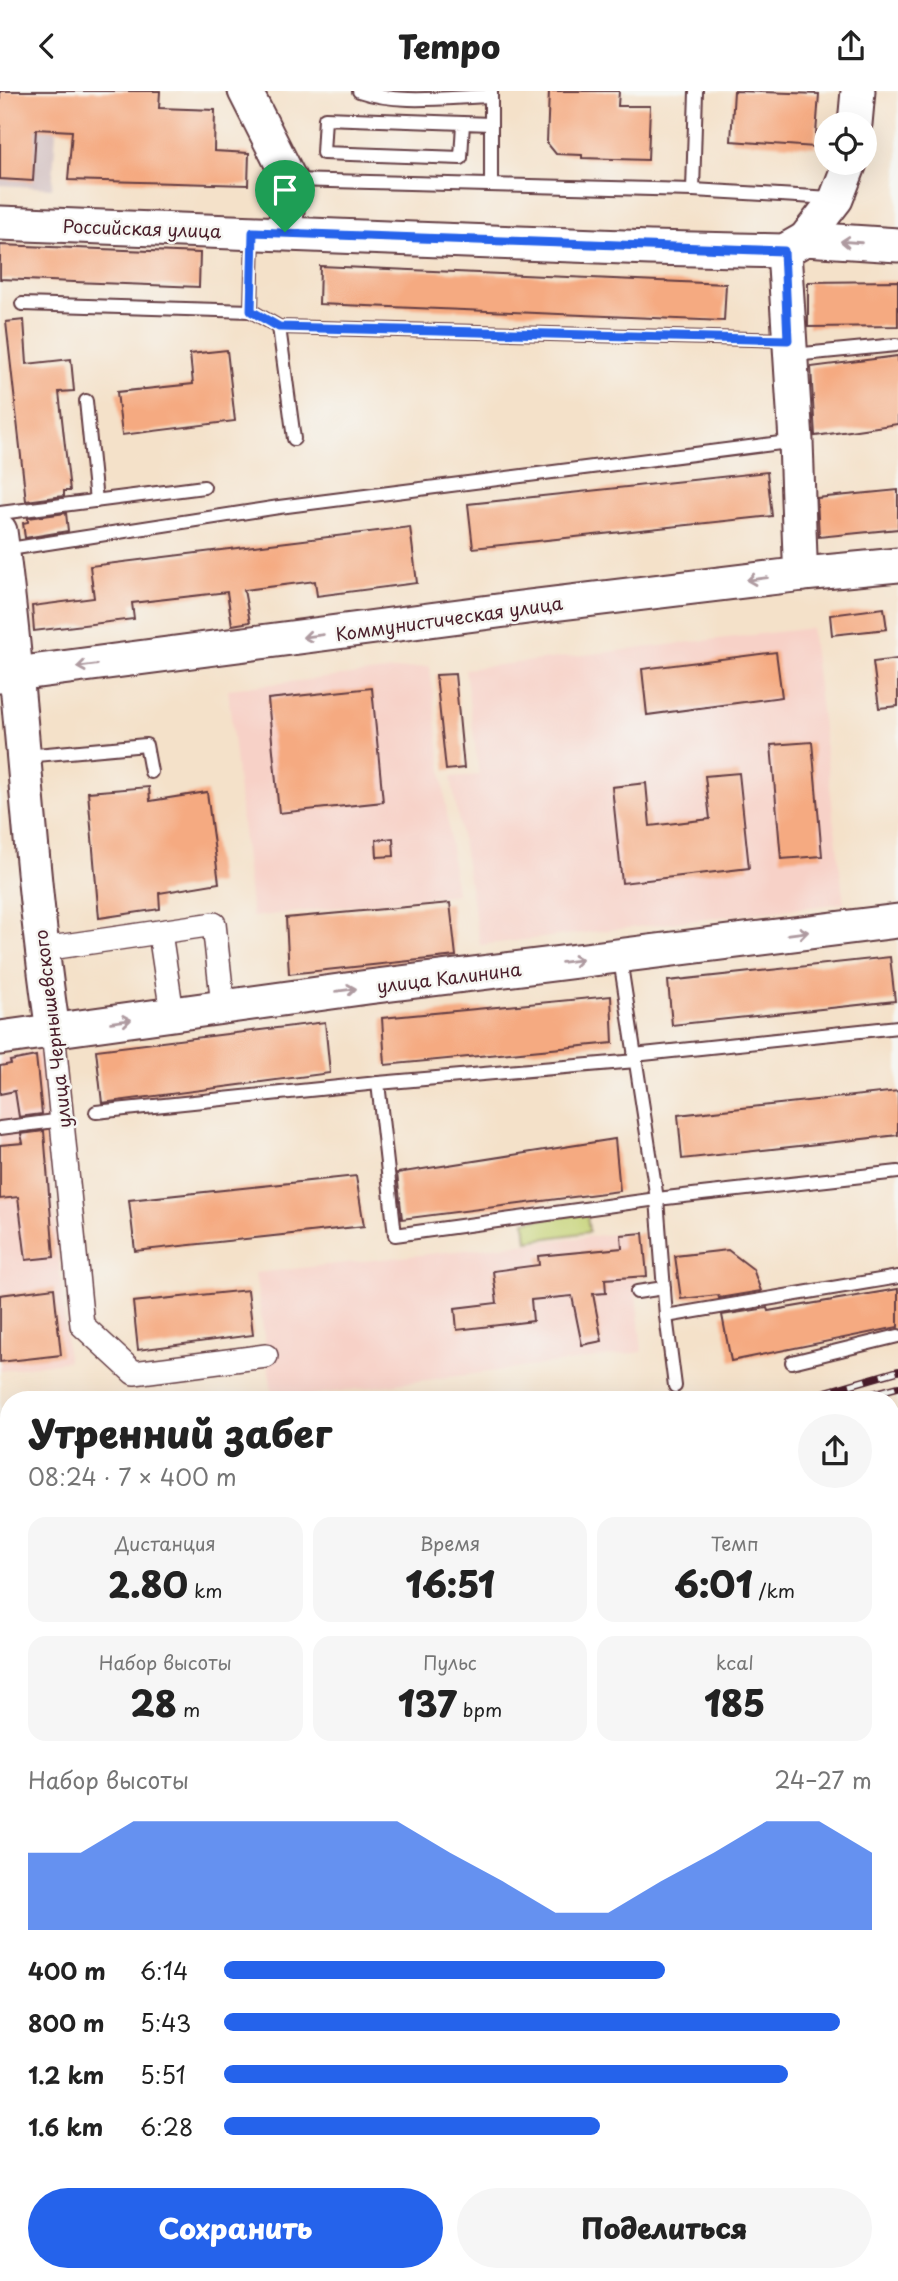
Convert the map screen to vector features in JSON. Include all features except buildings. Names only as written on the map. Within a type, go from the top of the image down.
[{"type":"street","points":[[245,91],[290,180],[269,232]]},
{"type":"street","points":[[856,112],[858,91]]},
{"type":"street","points":[[803,574],[789,348],[794,245],[836,199],[845,175]]},
{"type":"street","name":"Российская улица","points":[[0,223],[794,245],[898,245]]},
{"type":"street","name":"улица Чернышевского","points":[[1,541],[9,676],[25,756],[42,947],[54,1031],[82,1325],[134,1373],[267,1356]]},
{"type":"street","name":"Коммунистическая улица","points":[[9,676],[528,607],[898,565]]},
{"type":"street","name":"улица Калинина","points":[[0,1038],[223,1006],[898,921]]},
{"type":"street","points":[[42,947],[214,924],[223,1006]]},
{"type":"street","points":[[160,933],[172,1013]]},
{"type":"lane","points":[[359,91],[372,95],[411,98],[491,93],[491,184]]},
{"type":"lane","points":[[693,190],[696,91]]},
{"type":"lane","points":[[463,123],[461,158],[323,153],[325,118],[491,124]]},
{"type":"lane","points":[[290,180],[693,190],[836,199]]},
{"type":"lane","points":[[251,311],[269,232]]},
{"type":"lane","points":[[22,304],[251,311],[279,327],[789,348],[896,345]]},
{"type":"lane","points":[[279,327],[294,439]]},
{"type":"lane","points":[[86,401],[96,501]]},
{"type":"lane","points":[[1,541],[796,441]]},
{"type":"lane","points":[[0,513],[204,487]]},
{"type":"lane","points":[[25,756],[146,745],[151,772]]},
{"type":"lane","points":[[619,955],[657,1199],[666,1316],[676,1386]]},
{"type":"lane","points":[[96,1112],[635,1058],[898,1027]]},
{"type":"lane","points":[[378,1083],[395,1235],[657,1199],[898,1172]]},
{"type":"lane","points":[[0,1128],[63,1120]]},
{"type":"lane","points":[[666,1316],[898,1277]]},
{"type":"lane","points":[[637,1292],[664,1288]]},
{"type":"lane","points":[[792,1362],[898,1336]]},
{"type":"shaded area","points":[[0,91],[59,91],[52,188],[0,185]]},
{"type":"shaded area","points":[[811,628],[844,903],[480,945],[451,777],[479,775],[465,669]]},
{"type":"shaded area","points":[[430,666],[456,894],[252,917],[228,689]]},
{"type":"shaded area","points":[[40,1052],[68,1361],[0,1371],[0,1058]]},
{"type":"shaded area","points":[[630,1232],[642,1352],[342,1391],[272,1391],[255,1273]]},
{"type":"green space","points":[[587,1213],[589,1232],[527,1241],[525,1221]]},
{"type":"railway","points":[[829,1391],[898,1371]]},
{"type":"railway","points":[[883,1391],[898,1387]]},
{"type":"route","points":[[253,232],[285,232],[650,248],[784,251],[788,340],[279,327],[251,311],[253,232]]}]
